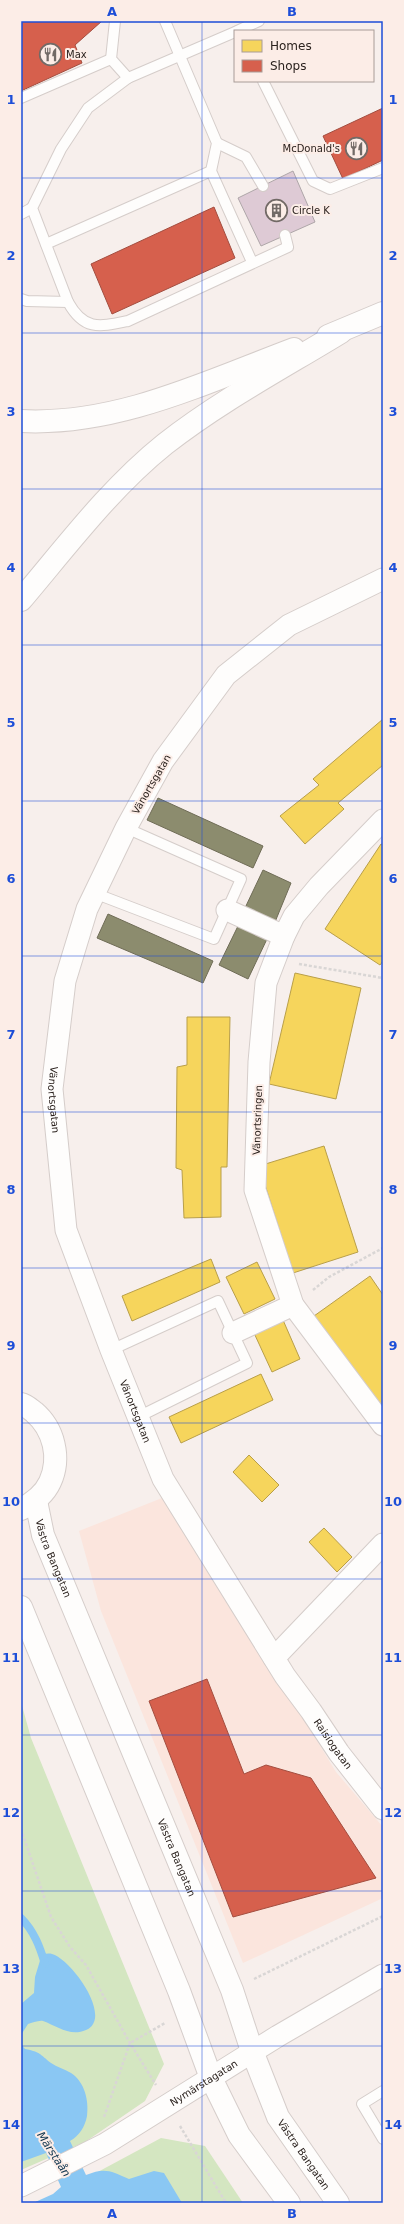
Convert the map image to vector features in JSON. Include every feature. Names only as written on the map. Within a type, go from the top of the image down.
[{"type":"street","points":[[21,421],[43,422],[95,417],[144,405],[341,332],[383,313]]},
{"type":"street","points":[[21,600],[123,482],[164,445],[204,416],[341,332]]},
{"type":"street","name":"Vänortsgatan","points":[[285,1676],[163,1478],[111,1350],[66,1230],[52,1089],[65,982],[94,893],[126,828],[163,761],[226,675],[289,625],[383,579]]},
{"type":"street","name":"Vänortsringen","points":[[383,820],[319,886],[294,916],[284,936],[266,983],[259,1062],[255,1190],[293,1305],[383,1425]]},
{"type":"street","points":[[227,910],[284,936]]},
{"type":"street","points":[[233,1333],[293,1305]]},
{"type":"street","name":"Västra Bangatan","points":[[22,1402],[42,1419],[53,1438],[56,1461],[50,1483],[28,1505],[43,1535],[232,1990],[252,2051],[278,2117],[338,2203]]},
{"type":"street","points":[[274,1658],[383,1544]]},
{"type":"street","points":[[21,1607],[179,1991],[211,2078],[239,2134],[289,2203]]},
{"type":"street","name":"Raisiogatan","points":[[285,1676],[312,1711],[339,1753],[383,1809]]},
{"type":"street","name":"Nymärstagatan","points":[[21,2186],[85,2154],[211,2078],[252,2051],[383,1975]]},
{"type":"lane","points":[[115,21],[111,59],[128,78]]},
{"type":"lane","points":[[165,21],[217,143],[211,171],[252,262]]},
{"type":"lane","points":[[239,30],[259,21]]},
{"type":"lane","points":[[21,214],[32,208],[61,149],[88,108],[128,78],[181,57],[234,32]]},
{"type":"lane","points":[[21,98],[111,59]]},
{"type":"lane","points":[[264,82],[313,181],[330,190],[383,168]]},
{"type":"lane","points":[[217,143],[246,157],[263,186]]},
{"type":"lane","points":[[46,244],[211,171]]},
{"type":"lane","points":[[32,208],[68,302],[76,316],[90,325],[100,327],[128,321],[252,262],[288,247],[285,235]]},
{"type":"lane","points":[[21,299],[27,301],[68,302]]},
{"type":"lane","points":[[94,893],[214,939],[241,880],[126,828]]},
{"type":"lane","points":[[111,1350],[218,1301],[247,1363],[138,1417]]},
{"type":"lane","points":[[383,2091],[362,2104],[383,2139]]},
{"type":"path","points":[[276,960],[383,978]]},
{"type":"path","points":[[293,1305],[330,1277],[383,1248]]},
{"type":"path","points":[[21,1829],[51,1917],[70,1947],[86,1965],[130,2043],[168,2104],[226,2203]]},
{"type":"shaded area","points":[[162,1498],[239,1623],[297,1708],[336,1772],[383,1827],[383,1898],[243,1963],[101,1611],[79,1531]]},
{"type":"green space","points":[[21,1702],[31,1738],[164,2064],[145,2101],[85,2142],[21,2170]]},
{"type":"green space","points":[[161,2138],[205,2146],[243,2203],[40,2203]]},
{"type":"water","points":[[42,1954],[51,1954],[60,1958],[69,1966],[87,1989],[93,2002],[95,2014],[93,2023],[86,2030],[80,2032],[69,2032],[40,2021],[28,2024],[21,2035],[21,2004],[34,1993],[35,1977]]},
{"type":"water","points":[[21,2044],[25,2049],[37,2052],[53,2064],[71,2073],[80,2081],[83,2087],[87,2098],[87,2116],[79,2134],[70,2141],[86,2175],[98,2171],[108,2171],[129,2179],[154,2171],[164,2173],[182,2203],[33,2203],[53,2194],[61,2187],[46,2153],[21,2162]]},
{"type":"building: Homes","points":[[383,719],[383,765],[338,803],[344,809],[305,844],[280,816],[319,785],[313,779]]},
{"type":"building: Homes","points":[[381,844],[383,845],[383,961],[380,965],[325,929]]},
{"type":"building: Homes","points":[[295,973],[361,988],[336,1099],[269,1084]]},
{"type":"building: Homes","points":[[187,1017],[230,1017],[227,1167],[221,1167],[221,1217],[184,1218],[182,1170],[176,1168],[177,1067],[187,1065]]},
{"type":"building: Homes","points":[[324,1146],[358,1252],[293,1273],[259,1166]]},
{"type":"building: Homes","points":[[211,1259],[220,1282],[132,1321],[122,1296]]},
{"type":"building: Homes","points":[[257,1262],[275,1299],[244,1314],[226,1277]]},
{"type":"building: Homes","points":[[370,1276],[383,1295],[383,1404],[380,1406],[314,1316]]},
{"type":"building: Homes","points":[[283,1320],[300,1359],[272,1372],[254,1333]]},
{"type":"building: Homes","points":[[261,1374],[273,1400],[181,1443],[169,1417]]},
{"type":"building: Homes","points":[[249,1455],[279,1485],[262,1502],[233,1472]]},
{"type":"building: Homes","points":[[324,1528],[352,1557],[337,1572],[309,1542]]},
{"type":"building: Shops","name":"Max","points":[[21,21],[102,21],[75,45],[82,63],[21,91]]},
{"type":"building: Shops","name":"McDonald's","points":[[383,108],[383,160],[343,179],[323,136]]},
{"type":"building: Shops","points":[[214,207],[235,258],[112,314],[91,264]]},
{"type":"building: Shops","points":[[207,1679],[244,1774],[266,1765],[311,1778],[376,1878],[233,1917],[149,1701]]},
{"type":"building: Industry","points":[[158,798],[263,846],[253,868],[147,820]]},
{"type":"building: Industry","points":[[263,870],[291,883],[275,922],[245,908]]},
{"type":"building: Industry","points":[[108,914],[213,961],[203,983],[97,938]]},
{"type":"building: Industry","points":[[238,926],[267,939],[248,979],[219,965]]},
{"type":"building: Other","name":"Circle K","points":[[293,171],[315,222],[261,246],[238,198]]},
{"type":"waterway","name":"Märstaån","points":[[21,1918],[30,1928],[41,1951],[45,1964]]},
{"type":"place","name":"Max","points":[[50,54]]},
{"type":"place","name":"McDonald's","points":[[356,148]]},
{"type":"place","name":"Circle K","points":[[276,210]]}]
